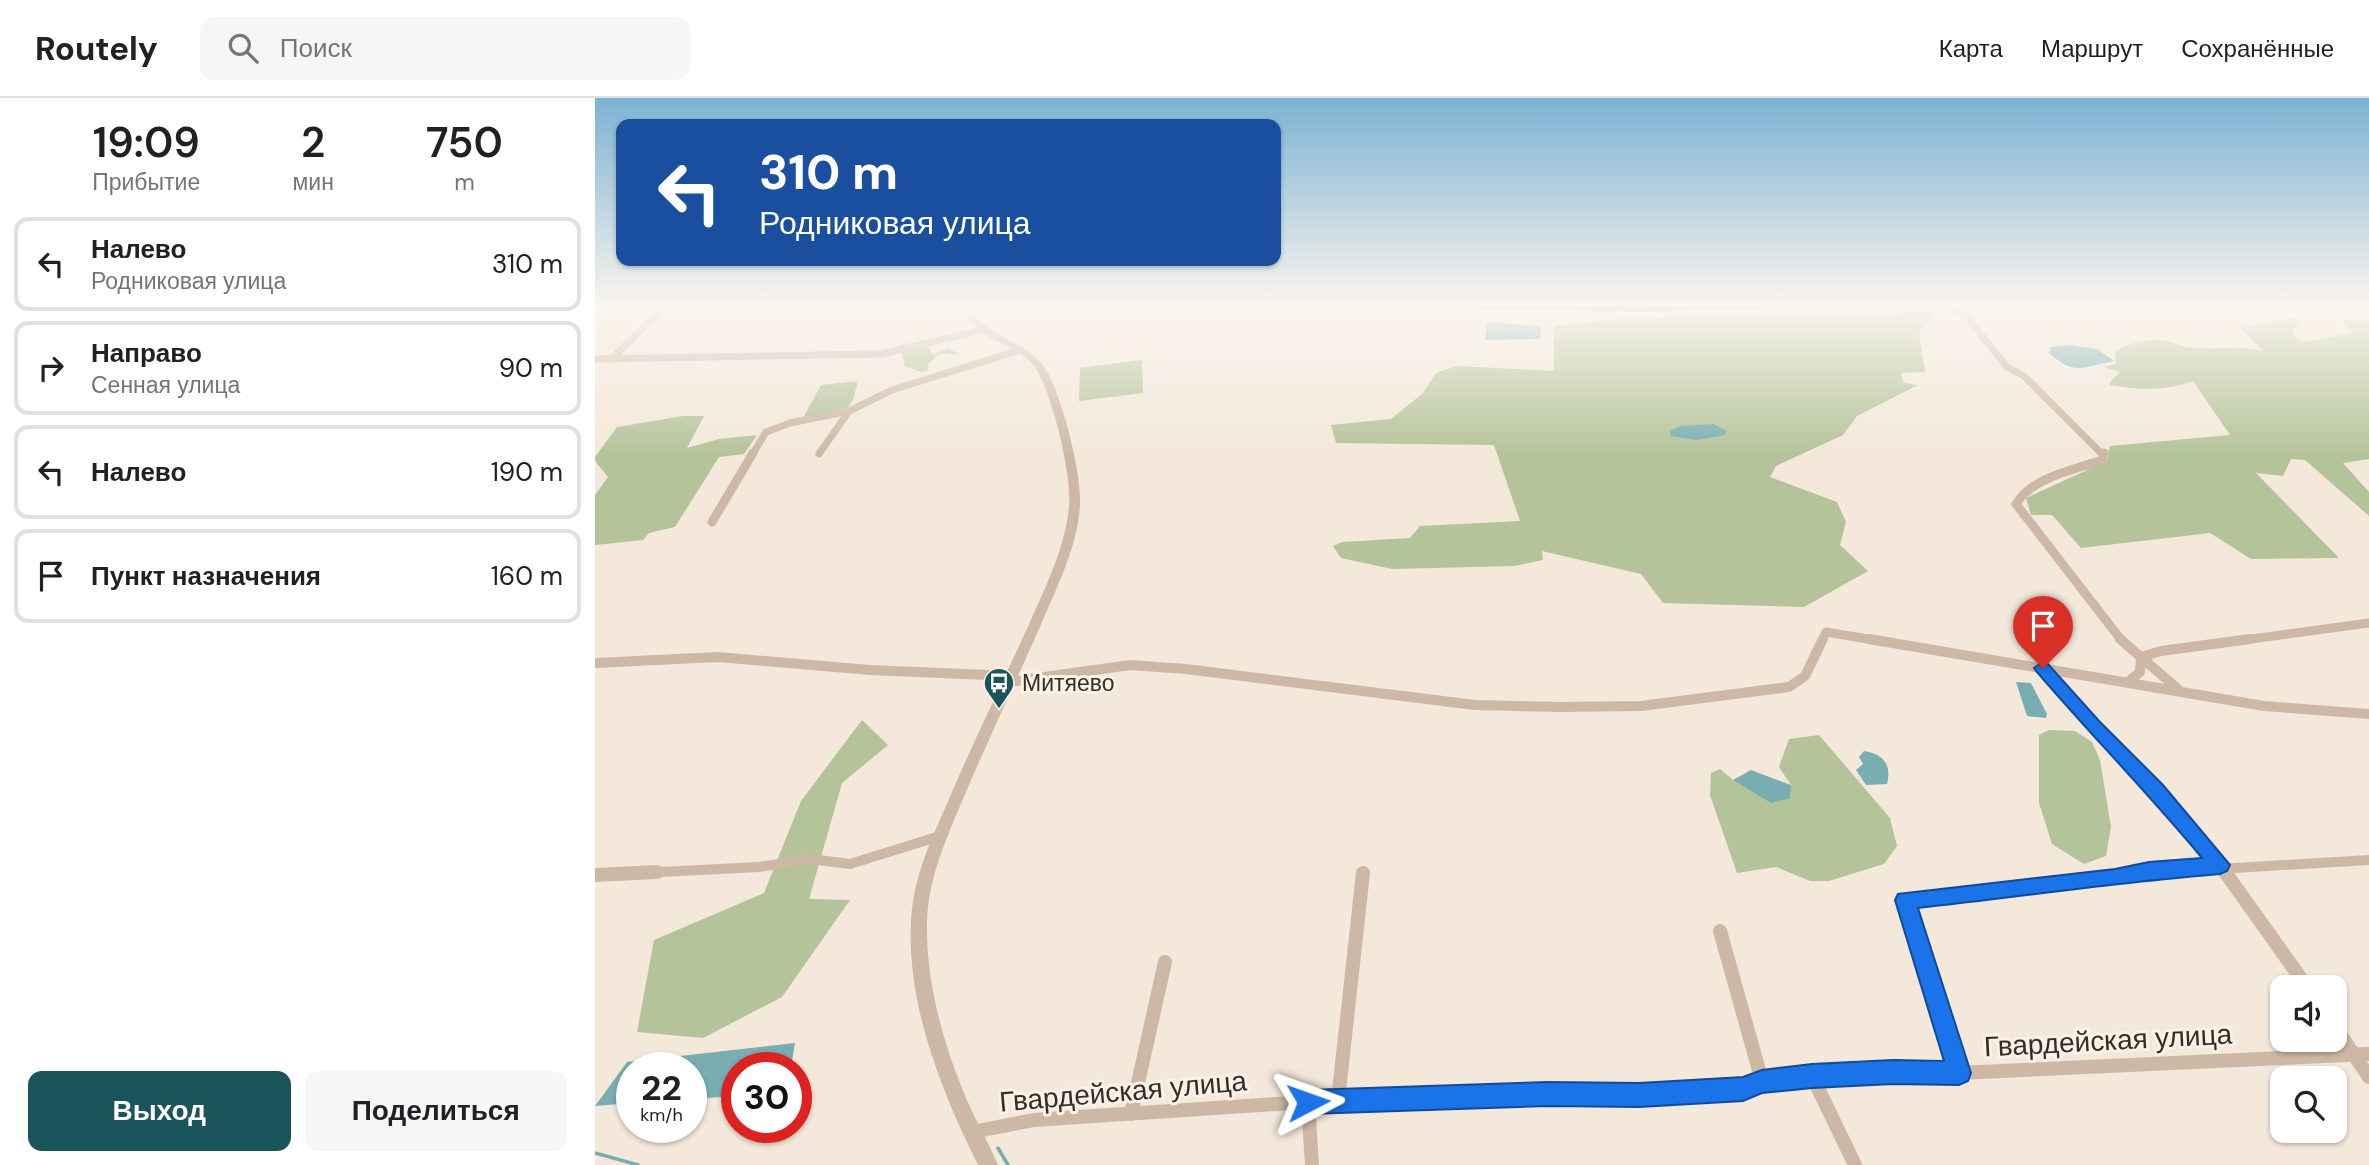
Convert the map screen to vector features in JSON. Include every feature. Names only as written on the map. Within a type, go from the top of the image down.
[{"type":"street","points":[[611,359],[614,356]]},
{"type":"street","points":[[595,359],[784,356]]},
{"type":"street","points":[[712,522],[766,432],[790,423],[849,411],[892,390],[1001,356]]},
{"type":"street","points":[[988,1165],[971,1132],[938,1042],[926,990],[920,947],[922,898],[928,869],[940,836],[1054,578],[1072,523],[1075,500],[1058,418],[1045,374],[1027,356]]},
{"type":"street","points":[[2000,356],[2007,367],[2024,376],[2104,453],[2102,460],[2054,477],[2023,493],[2016,503],[2122,641],[2179,690]]},
{"type":"street","points":[[819,454],[849,411]]},
{"type":"street","points":[[2141,657],[2230,640],[2369,623]]},
{"type":"street","points":[[595,663],[718,657],[870,670],[1011,676],[1016,681],[1130,665],[1186,669],[1475,705],[1640,706],[1789,688],[1805,676],[1826,632],[2129,681],[2264,706],[2369,714]]},
{"type":"street","points":[[2129,681],[2140,672],[2141,657]]},
{"type":"street","points":[[2043,668],[2094,726],[2157,790],[2220,865],[2298,975]]},
{"type":"street","points":[[595,875],[759,867],[811,859],[850,864],[940,836]]},
{"type":"street","points":[[1959,1073],[1905,900],[2149,871],[2220,865],[2369,860]]},
{"type":"street","points":[[1338,1100],[1363,873]]},
{"type":"street","points":[[1720,931],[1762,1082]]},
{"type":"street","points":[[1131,1114],[1165,962]]},
{"type":"street","points":[[2347,1039],[2362,1055],[2369,1077]]},
{"type":"street","name":"Гвардейская улица","points":[[971,1132],[1034,1120],[1338,1100],[1548,1094],[1639,1095],[1743,1089],[1762,1082],[1812,1076],[1893,1072],[1959,1073],[2362,1055]]},
{"type":"street","points":[[1812,1076],[1855,1165]]},
{"type":"street","points":[[1308,1102],[1312,1165]]},
{"type":"green space","points":[[902,356],[937,356],[927,365],[929,370],[921,372],[905,366]]},
{"type":"green space","points":[[1554,356],[1923,356],[1925,372],[1901,373],[1903,383],[1918,385],[1857,416],[1843,435],[1776,466],[1770,477],[1837,502],[1846,522],[1840,545],[1868,571],[1804,607],[1663,603],[1641,574],[1542,551],[1543,560],[1515,566],[1392,569],[1341,558],[1333,546],[1342,542],[1410,538],[1420,526],[1520,521],[1494,445],[1336,443],[1331,425],[1391,419],[1423,393],[1436,373],[1456,366],[1554,371]]},
{"type":"green space","points":[[2115,356],[2369,356],[2369,459],[2343,463],[2369,492],[2369,516],[2305,460],[2291,459],[2283,476],[2256,473],[2339,558],[2251,559],[2210,533],[2081,548],[2052,515],[2031,515],[2026,498],[2107,461],[2110,446],[2230,435],[2193,381],[2152,389],[2110,385],[2120,372],[2104,367],[2116,364]]},
{"type":"green space","points":[[1142,360],[1143,393],[1079,401],[1080,368]]},
{"type":"green space","points":[[858,381],[853,400],[846,410],[803,418],[821,385]]},
{"type":"green space","points":[[683,416],[704,416],[687,448],[719,439],[757,435],[744,454],[719,457],[675,527],[649,533],[643,540],[595,545],[595,495],[608,477],[595,461],[595,457],[617,427]]},
{"type":"green space","points":[[862,720],[888,745],[842,783],[809,899],[850,900],[782,997],[703,1038],[637,1032],[654,940],[764,893],[801,801]]},
{"type":"green space","points":[[2049,730],[2075,731],[2092,742],[2100,760],[2111,827],[2106,856],[2084,864],[2052,844],[2039,803],[2039,735]]},
{"type":"green space","points":[[1819,735],[1890,818],[1897,846],[1884,864],[1829,881],[1810,881],[1776,867],[1737,873],[1710,795],[1711,773],[1720,769],[1733,780],[1791,785],[1779,767],[1789,739]]},
{"type":"water","points":[[2053,356],[2107,356],[2114,361],[2079,368]]},
{"type":"water","points":[[1713,424],[1727,431],[1724,435],[1696,440],[1671,436],[1670,431],[1681,426]]},
{"type":"water","points":[[2016,682],[2031,683],[2047,714],[2046,718],[2027,716]]},
{"type":"water","points":[[1864,751],[1885,761],[1888,771],[1887,784],[1866,785],[1856,770],[1863,764],[1859,757]]},
{"type":"water","points":[[1751,770],[1791,785],[1790,798],[1771,803],[1733,780]]},
{"type":"water","points":[[795,1043],[794,1052],[721,1052],[721,1097],[707,1098],[707,1053]]},
{"type":"water","points":[[616,1077],[616,1104],[595,1106]]},
{"type":"waterway","points":[[998,1148],[1008,1165]]},
{"type":"waterway","points":[[595,1153],[638,1165]]},
{"type":"place","name":"Митяево","points":[[999,710]]},
{"type":"route","points":[[1308,1102],[1548,1094],[1639,1095],[1743,1089],[1762,1082],[1812,1076],[1893,1072],[1959,1073],[1905,900],[2220,865],[2157,790],[2094,726],[2043,668]]}]
